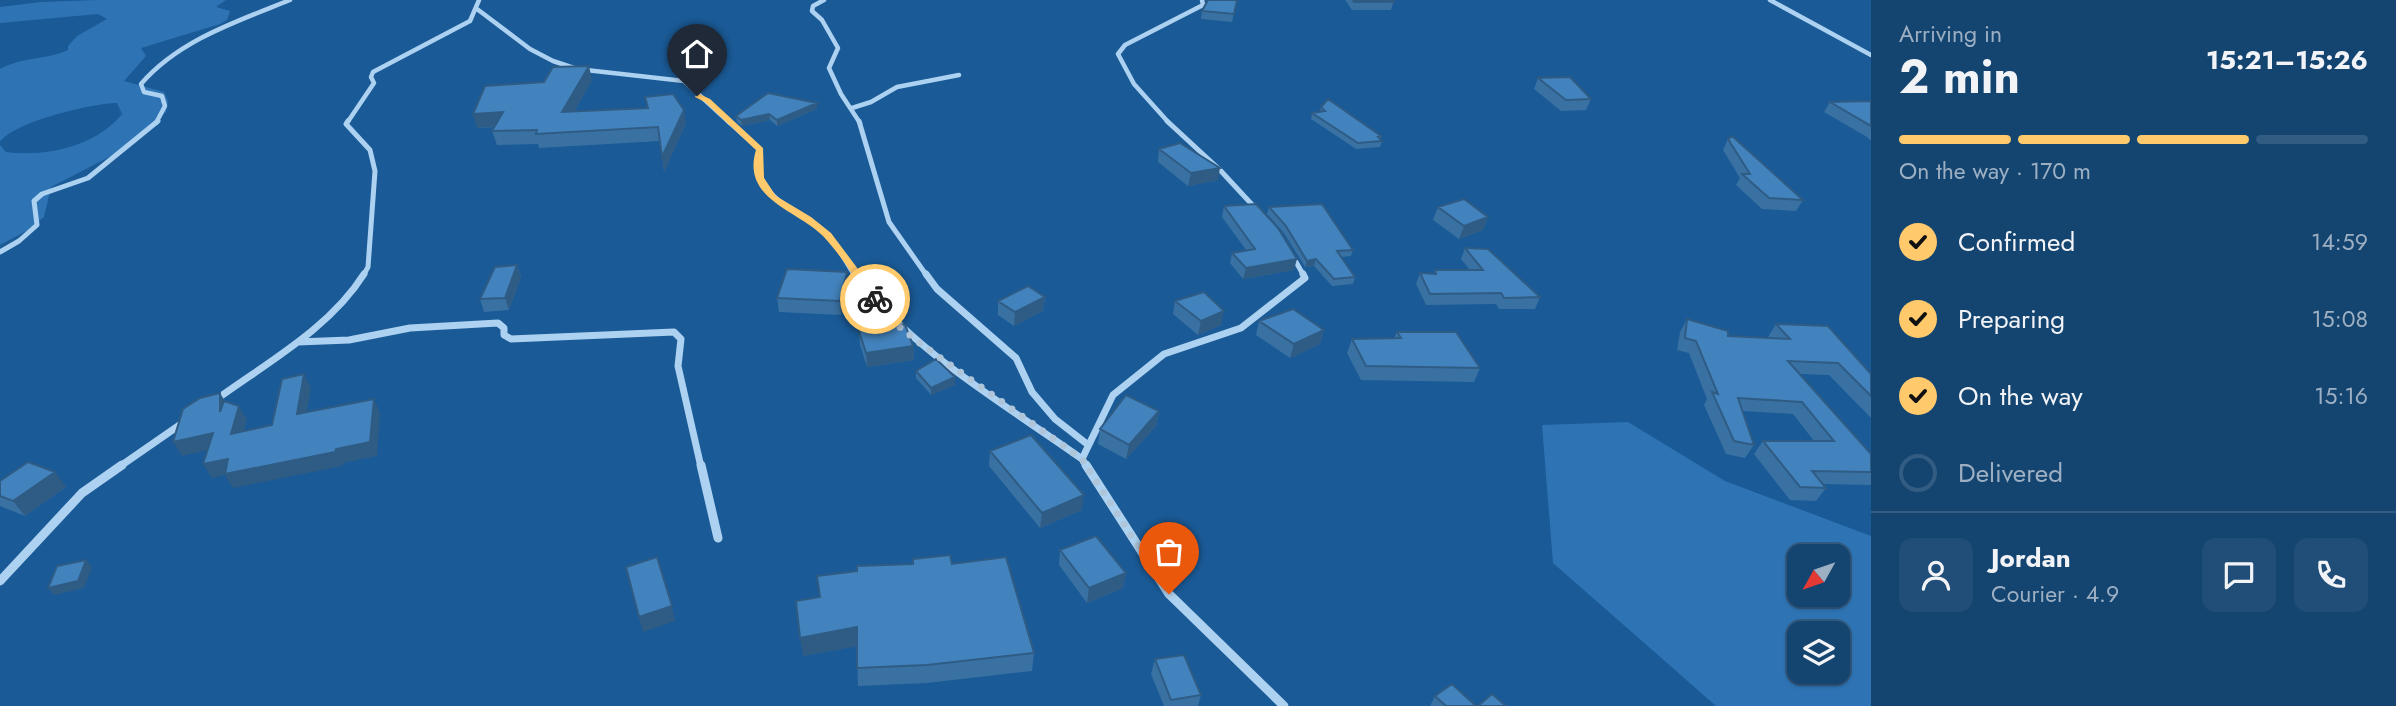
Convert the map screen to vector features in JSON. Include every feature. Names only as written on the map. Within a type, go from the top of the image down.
[{"type":"street","points":[[0,252],[19,241],[37,225],[34,201],[43,194],[88,178],[159,120],[165,106],[162,96],[144,92],[141,84],[145,77],[223,26],[290,0]]},
{"type":"street","points":[[213,402],[297,342],[349,297],[368,267],[376,171],[370,150],[346,124],[374,83],[371,76],[373,72],[470,21],[479,0]]},
{"type":"street","points":[[824,0],[813,6],[811,12],[822,20],[838,48],[829,68],[841,94],[860,123],[889,222],[937,289],[1016,358],[1032,392],[1055,419],[1087,444]]},
{"type":"street","points":[[1202,0],[1203,5],[1125,45],[1118,54],[1144,96],[1221,171],[1263,218]]},
{"type":"street","points":[[1770,0],[1871,55]]},
{"type":"street","points":[[477,9],[530,49],[553,61],[599,72],[684,81],[760,150],[757,160],[759,178],[772,198],[808,219],[827,235],[843,253],[853,272],[896,324],[1082,459],[1169,594],[1284,706]]},
{"type":"street","points":[[852,108],[871,102],[897,87],[959,75]]},
{"type":"street","points":[[1082,459],[1113,395],[1164,354],[1241,328],[1305,278],[1286,247]]},
{"type":"street","points":[[297,342],[349,340],[410,328],[498,323],[504,328],[504,335],[511,339],[674,332],[681,339],[678,366],[718,538]]},
{"type":"street","points":[[0,581],[82,493],[191,417]]},
{"type":"shaded area","points":[[98,0],[226,0],[216,7],[230,11],[227,20],[220,24],[141,48],[146,56],[124,81],[164,92],[168,101],[166,112],[115,154],[51,187],[44,217],[28,230],[0,245],[0,145],[6,152],[21,153],[69,147],[98,135],[122,114],[117,103],[90,106],[20,127],[0,142],[0,69],[16,62],[68,50],[68,46],[77,36],[107,19],[98,14],[0,23],[0,7]]},
{"type":"shaded area","points":[[1628,422],[1725,481],[1871,536],[1871,706],[1716,706],[1553,563],[1542,425]]},
{"type":"building","points":[[1208,0],[1237,0],[1234,14],[1202,11]]},
{"type":"building","points":[[1353,0],[1394,0],[1394,2],[1354,2]]},
{"type":"building","points":[[589,66],[562,112],[648,108],[645,97],[673,94],[684,110],[662,157],[658,127],[536,134],[537,130],[492,131],[503,112],[473,114],[485,86],[544,82],[553,67]]},
{"type":"building","points":[[1570,77],[1591,99],[1566,100],[1538,78]]},
{"type":"building","points":[[768,93],[817,103],[777,120],[769,114],[741,120],[736,116]]},
{"type":"building","points":[[1328,99],[1381,136],[1378,137],[1382,141],[1358,143],[1312,113],[1325,111],[1321,107]]},
{"type":"building","points":[[1871,101],[1871,126],[1830,102]]},
{"type":"building","points":[[1732,136],[1803,200],[1769,198],[1742,174],[1750,174],[1728,139]]},
{"type":"building","points":[[1180,143],[1220,168],[1191,173],[1159,149]]},
{"type":"building","points":[[1464,199],[1488,217],[1464,226],[1438,207]]},
{"type":"building","points":[[1256,204],[1278,228],[1297,259],[1246,268],[1232,253],[1255,249],[1224,206]]},
{"type":"building","points":[[1322,204],[1353,250],[1337,251],[1355,277],[1334,279],[1316,259],[1307,261],[1286,226],[1269,207]]},
{"type":"building","points":[[1465,248],[1488,249],[1540,297],[1504,298],[1501,293],[1430,294],[1420,273],[1436,274],[1435,270],[1483,270]]},
{"type":"building","points":[[517,265],[505,298],[480,299],[495,267]]},
{"type":"building","points":[[787,269],[847,272],[840,301],[777,298]]},
{"type":"building","points":[[1028,286],[1045,297],[1015,312],[998,301]]},
{"type":"building","points":[[1204,292],[1224,311],[1201,321],[1175,301]]},
{"type":"building","points":[[1293,309],[1324,330],[1294,344],[1259,321]]},
{"type":"building","points":[[1687,319],[1728,331],[1728,336],[1790,339],[1776,324],[1828,326],[1871,374],[1871,396],[1838,363],[1788,361],[1871,454],[1871,472],[1812,471],[1826,488],[1800,487],[1763,441],[1834,441],[1802,402],[1738,398],[1754,445],[1734,441],[1712,392],[1718,394],[1696,341],[1685,338]]},
{"type":"building","points":[[905,324],[913,346],[866,353],[859,331]]},
{"type":"building","points":[[1397,332],[1456,332],[1480,368],[1366,366],[1352,339],[1401,338]]},
{"type":"building","points":[[936,359],[955,377],[931,388],[916,371]]},
{"type":"building","points":[[304,374],[297,414],[374,399],[370,442],[336,449],[335,452],[225,474],[228,459],[203,464],[213,433],[173,442],[183,409],[200,398],[220,393],[220,412],[224,401],[239,406],[231,434],[272,425],[282,379]]},
{"type":"building","points":[[1126,395],[1159,411],[1129,445],[1100,429]]},
{"type":"building","points":[[1031,435],[1084,495],[1042,513],[990,451]]},
{"type":"building","points":[[28,462],[55,472],[13,501],[0,496],[0,481]]},
{"type":"building","points":[[1096,536],[1126,573],[1089,588],[1060,550]]},
{"type":"building","points":[[950,555],[952,564],[1006,557],[1034,653],[927,665],[857,668],[857,627],[800,638],[796,601],[820,597],[817,576],[857,571],[857,566],[913,564],[913,559]]},
{"type":"building","points":[[657,557],[672,606],[639,617],[626,567]]},
{"type":"building","points":[[86,560],[78,581],[48,588],[57,566]]},
{"type":"building","points":[[1184,655],[1201,695],[1171,700],[1155,659]]},
{"type":"building","points":[[1452,684],[1476,706],[1446,706],[1435,696]]},
{"type":"building","points":[[1492,694],[1506,706],[1478,706]]},
{"type":"way so far","points":[[875,299],[896,324],[921,344],[1082,459],[1169,594]]},
{"type":"route","points":[[697,96],[708,101],[760,150],[757,160],[759,178],[772,198],[808,219],[827,235],[875,299]]}]
